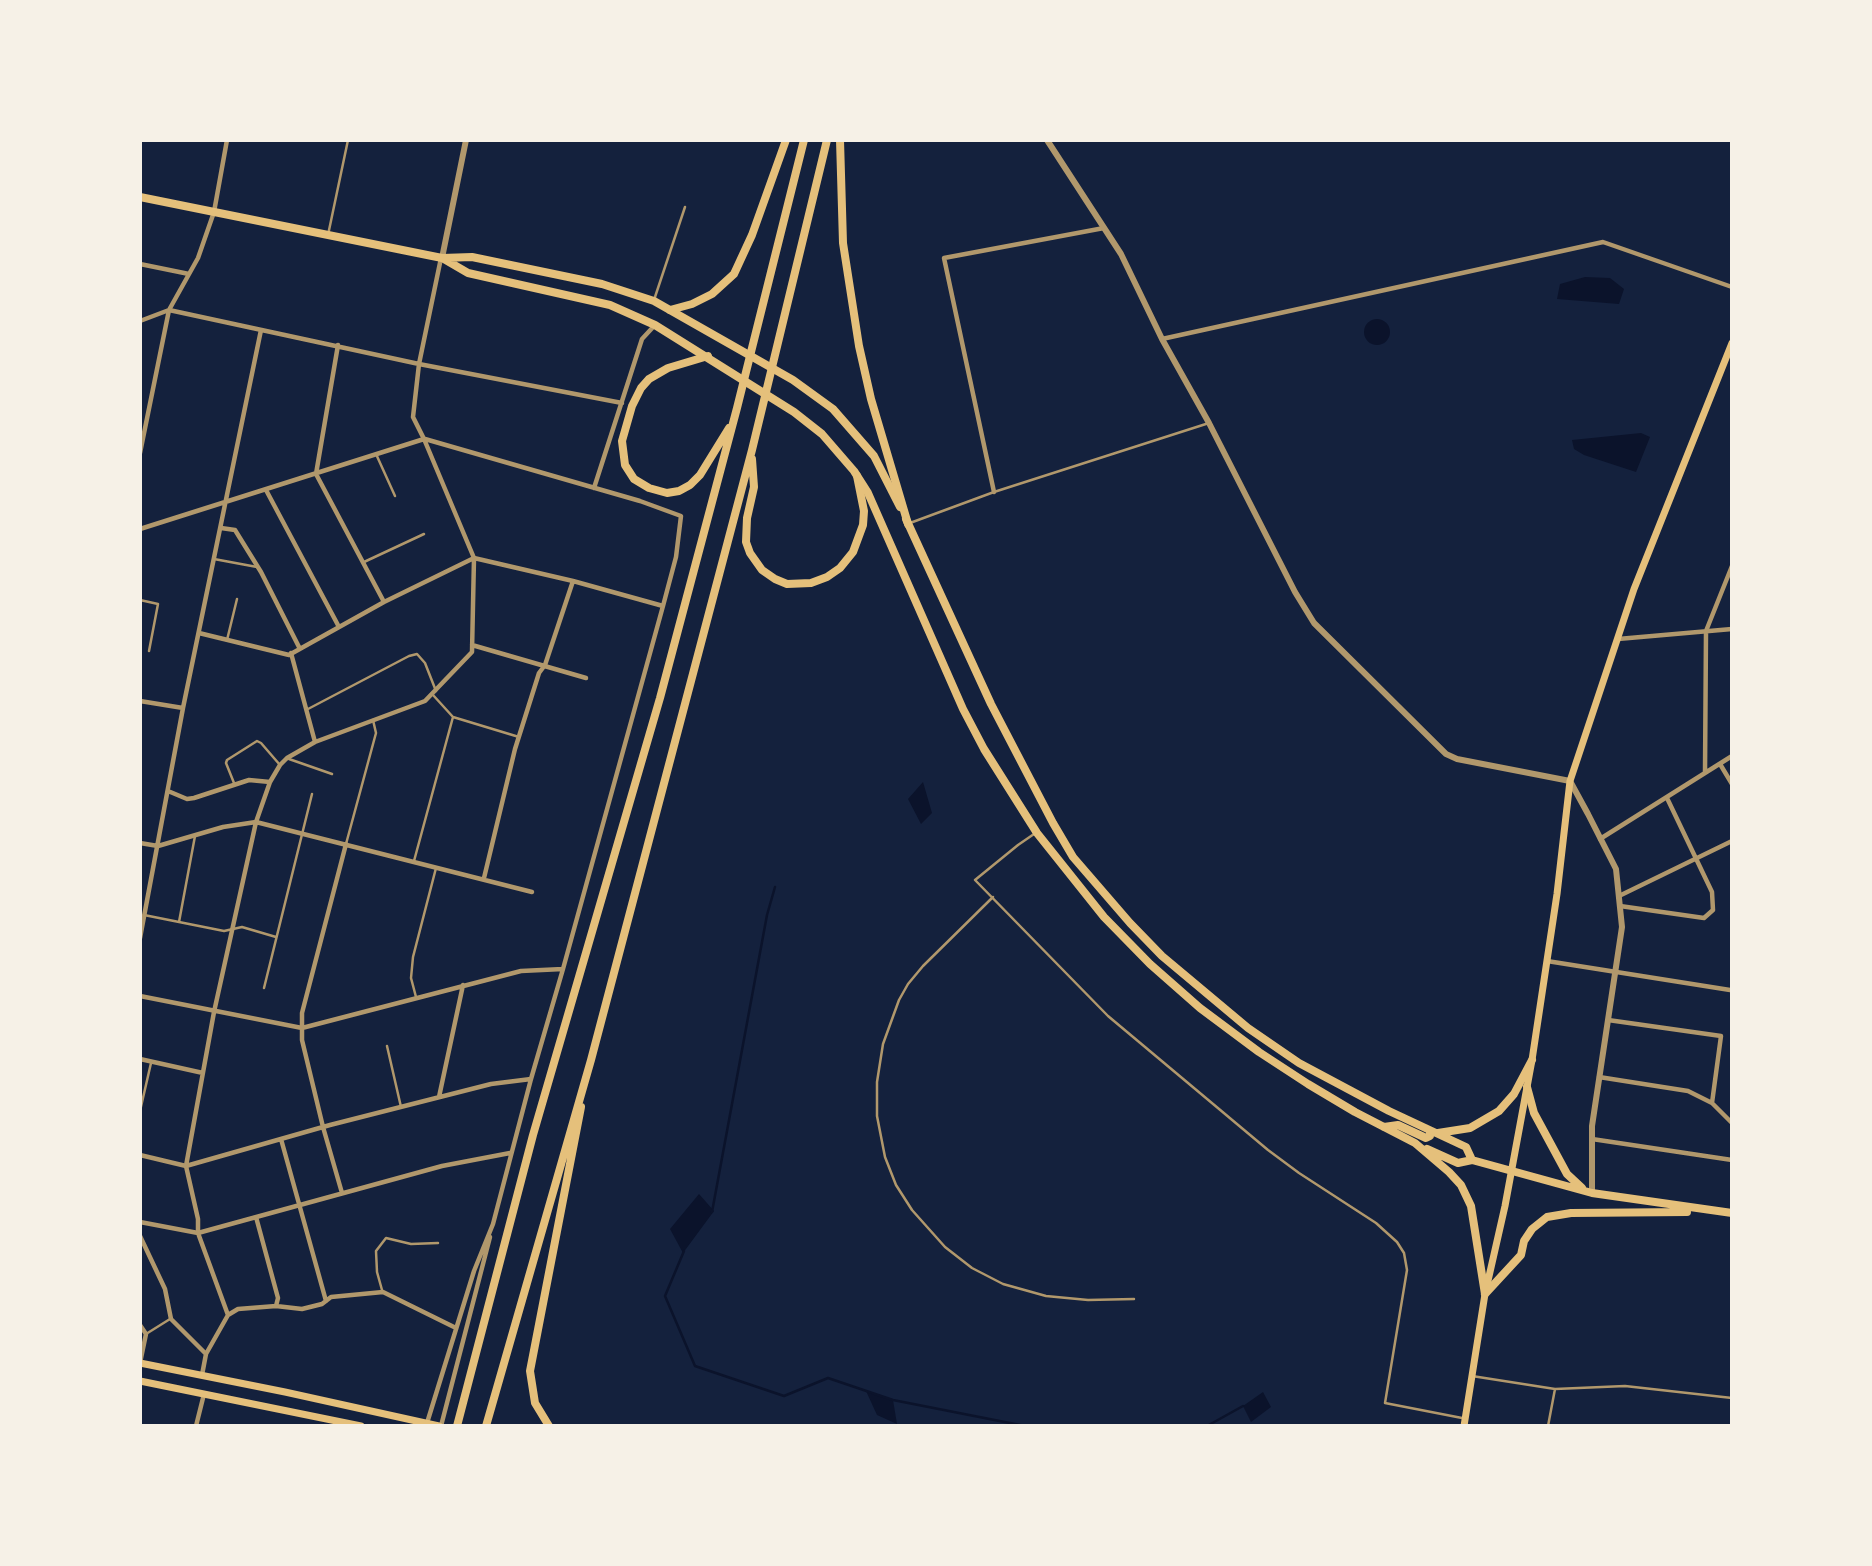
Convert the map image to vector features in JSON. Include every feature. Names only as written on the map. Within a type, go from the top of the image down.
[{"type":"main road","points":[[670,310],[692,304],[712,294],[734,274],[752,235],[786,140]]},
{"type":"main road","points":[[457,1426],[533,1135],[660,698],[804,140]]},
{"type":"main road","points":[[486,1426],[591,1060],[752,450],[827,140]]},
{"type":"main road","points":[[840,140],[844,243],[859,346],[871,399],[908,524]]},
{"type":"main road","points":[[140,197],[442,258],[472,257],[602,284],[654,301],[793,380],[833,409],[874,456],[1035,792],[1073,857],[1107,898],[1162,956],[1248,1028],[1299,1063],[1466,1147],[1472,1160]]},
{"type":"main road","points":[[442,258],[468,273],[610,305],[655,325],[708,356],[808,422],[839,452],[857,476],[879,515],[962,709],[1017,804],[1037,833],[1104,917],[1173,985],[1259,1052],[1355,1112],[1458,1163],[1472,1160],[1590,1192],[1732,1213]]},
{"type":"main road","points":[[1464,1422],[1485,1294],[1512,1171],[1532,1060],[1570,781],[1634,589],[1732,344]]},
{"type":"main road","points":[[708,356],[668,368],[649,379],[641,388],[624,431],[621,448],[625,465],[634,479],[649,488],[667,493],[679,491],[700,475],[733,422]]},
{"type":"main road","points":[[752,450],[754,487],[747,518],[746,542],[762,570],[787,584],[811,583],[827,577],[840,568],[853,552],[863,525],[864,511],[857,476]]},
{"type":"main road","points":[[549,1426],[535,1403],[530,1371],[591,1060]]},
{"type":"main road","points":[[1384,1127],[1398,1125],[1426,1138],[1432,1132],[1470,1128],[1499,1111],[1514,1094],[1532,1060]]},
{"type":"main road","points":[[1527,1087],[1532,1109],[1567,1174],[1574,1183],[1590,1192]]},
{"type":"main road","points":[[1415,1143],[1449,1171],[1467,1196],[1473,1213],[1485,1294]]},
{"type":"main road","points":[[1485,1294],[1521,1255],[1528,1235],[1547,1217],[1571,1213],[1709,1211]]},
{"type":"main road","points":[[140,1363],[435,1425]]},
{"type":"main road","points":[[140,1381],[362,1426]]},
{"type":"street","points":[[140,453],[169,310],[198,258],[214,212],[227,140]]},
{"type":"street","points":[[228,1315],[198,1233],[198,1219],[186,1166],[232,929],[256,822],[270,782],[287,758],[315,742],[425,701],[472,652],[474,558],[413,417],[419,364],[466,140]]},
{"type":"street","points":[[1047,140],[1121,254],[1162,338],[1306,612],[1323,633],[1446,754],[1457,759],[1570,781],[1601,839],[1616,869],[1622,928],[1592,1126],[1590,1192]]},
{"type":"street","points":[[994,492],[944,258],[1104,228]]},
{"type":"street","points":[[1162,338],[1603,242],[1732,287]]},
{"type":"street","points":[[140,264],[189,274]]},
{"type":"street","points":[[140,321],[169,310],[622,404]]},
{"type":"street","points":[[594,488],[642,339],[655,325]]},
{"type":"street","points":[[140,938],[183,708],[261,330]]},
{"type":"street","points":[[338,345],[316,474],[384,603]]},
{"type":"street","points":[[1724,363],[1732,366]]},
{"type":"street","points":[[140,530],[424,439],[640,501],[681,516],[676,558],[435,1425]]},
{"type":"street","points":[[266,490],[339,627]]},
{"type":"street","points":[[221,528],[235,530],[300,649]]},
{"type":"street","points":[[199,633],[289,655],[474,558],[663,606]]},
{"type":"street","points":[[1705,772],[1706,631],[1732,566]]},
{"type":"street","points":[[484,878],[519,737],[573,581]]},
{"type":"street","points":[[1617,639],[1732,629]]},
{"type":"street","points":[[472,645],[586,678]]},
{"type":"street","points":[[291,653],[315,742]]},
{"type":"street","points":[[140,701],[183,708]]},
{"type":"street","points":[[1601,839],[1732,757]]},
{"type":"street","points":[[1720,764],[1732,784]]},
{"type":"street","points":[[168,791],[194,799],[249,780],[270,782]]},
{"type":"street","points":[[1620,906],[1704,918],[1713,909],[1712,892],[1667,798]]},
{"type":"street","points":[[140,843],[158,846],[223,827],[256,822],[532,892]]},
{"type":"street","points":[[1619,896],[1732,841]]},
{"type":"street","points":[[342,1193],[302,1040],[302,1013],[346,844]]},
{"type":"street","points":[[1547,961],[1730,990]]},
{"type":"street","points":[[140,996],[302,1028],[520,971],[563,969]]},
{"type":"street","points":[[439,1097],[463,985]]},
{"type":"street","points":[[1608,1020],[1721,1036],[1712,1103]]},
{"type":"street","points":[[140,1059],[202,1073]]},
{"type":"street","points":[[1599,1077],[1688,1091],[1712,1103],[1732,1123]]},
{"type":"street","points":[[140,1155],[186,1166],[439,1097],[491,1084],[531,1079]]},
{"type":"street","points":[[281,1139],[326,1301]]},
{"type":"street","points":[[1592,1139],[1732,1160]]},
{"type":"street","points":[[140,1222],[198,1233],[442,1166],[510,1153]]},
{"type":"street","points":[[256,1217],[278,1298],[276,1306]]},
{"type":"street","points":[[435,1425],[456,1328],[474,1271],[493,1224]]},
{"type":"street","points":[[140,1236],[165,1289],[171,1319],[206,1354]]},
{"type":"street","points":[[202,1376],[206,1354],[228,1315],[237,1309],[276,1306],[302,1309],[331,1297],[383,1292],[456,1328]]},
{"type":"street","points":[[140,1325],[146,1334],[140,1363]]},
{"type":"street","points":[[196,1426],[204,1393]]},
{"type":"lane","points":[[328,234],[348,140]]},
{"type":"lane","points":[[654,301],[685,207]]},
{"type":"lane","points":[[908,524],[994,492],[1209,423]]},
{"type":"lane","points":[[376,454],[396,496]]},
{"type":"lane","points":[[362,563],[424,534]]},
{"type":"lane","points":[[214,559],[257,566]]},
{"type":"lane","points":[[228,640],[237,599]]},
{"type":"lane","points":[[140,600],[158,604],[149,651]]},
{"type":"lane","points":[[306,710],[417,654],[425,663],[434,693],[453,717],[519,737]]},
{"type":"lane","points":[[414,861],[453,717]]},
{"type":"lane","points":[[346,844],[376,733],[373,720]]},
{"type":"lane","points":[[235,784],[227,760],[257,741],[280,765]]},
{"type":"lane","points":[[287,758],[332,774]]},
{"type":"lane","points":[[264,988],[312,794]]},
{"type":"lane","points":[[1037,833],[975,880],[1108,1016],[1268,1150],[1376,1223],[1397,1242],[1404,1253],[1407,1270],[1385,1403],[1464,1422]]},
{"type":"lane","points":[[179,922],[195,835]]},
{"type":"lane","points":[[416,998],[411,978],[413,957],[436,866]]},
{"type":"lane","points":[[993,897],[908,984],[889,1024],[879,1064],[876,1100],[878,1132],[885,1157],[896,1185],[912,1210],[945,1247],[972,1268],[1003,1284],[1046,1296],[1088,1300],[1134,1299]]},
{"type":"lane","points":[[145,915],[224,931],[242,927],[276,937]]},
{"type":"lane","points":[[387,1046],[401,1107]]},
{"type":"lane","points":[[140,1111],[151,1062]]},
{"type":"lane","points":[[383,1292],[377,1272],[376,1251],[386,1238],[411,1244],[438,1243]]},
{"type":"lane","points":[[146,1334],[171,1319]]},
{"type":"lane","points":[[1472,1376],[1555,1389],[1625,1386],[1732,1398]]},
{"type":"lane","points":[[1548,1426],[1555,1389]]},
{"type":"water","points":[[1585,277],[1610,278],[1624,289],[1619,304],[1557,299],[1560,284]]},
{"type":"water","points":[[1377,319],[1386,323],[1390,332],[1386,341],[1377,345],[1368,341],[1364,332],[1368,323]]},
{"type":"water","points":[[1641,433],[1650,437],[1636,472],[1584,455],[1574,449],[1572,440]]},
{"type":"water","points":[[923,782],[932,813],[921,824],[908,799]]},
{"type":"water","points":[[699,1194],[714,1211],[683,1253],[670,1229]]},
{"type":"water","points":[[866,1391],[893,1400],[897,1424],[877,1415]]},
{"type":"water","points":[[1263,1392],[1271,1407],[1251,1422],[1243,1406]]},
{"type":"waterway","points":[[712,1212],[767,915],[775,887]]},
{"type":"waterway","points":[[684,1251],[665,1296],[695,1366],[784,1396],[828,1378],[893,1400],[1025,1426]]},
{"type":"waterway","points":[[1207,1426],[1243,1406]]}]
